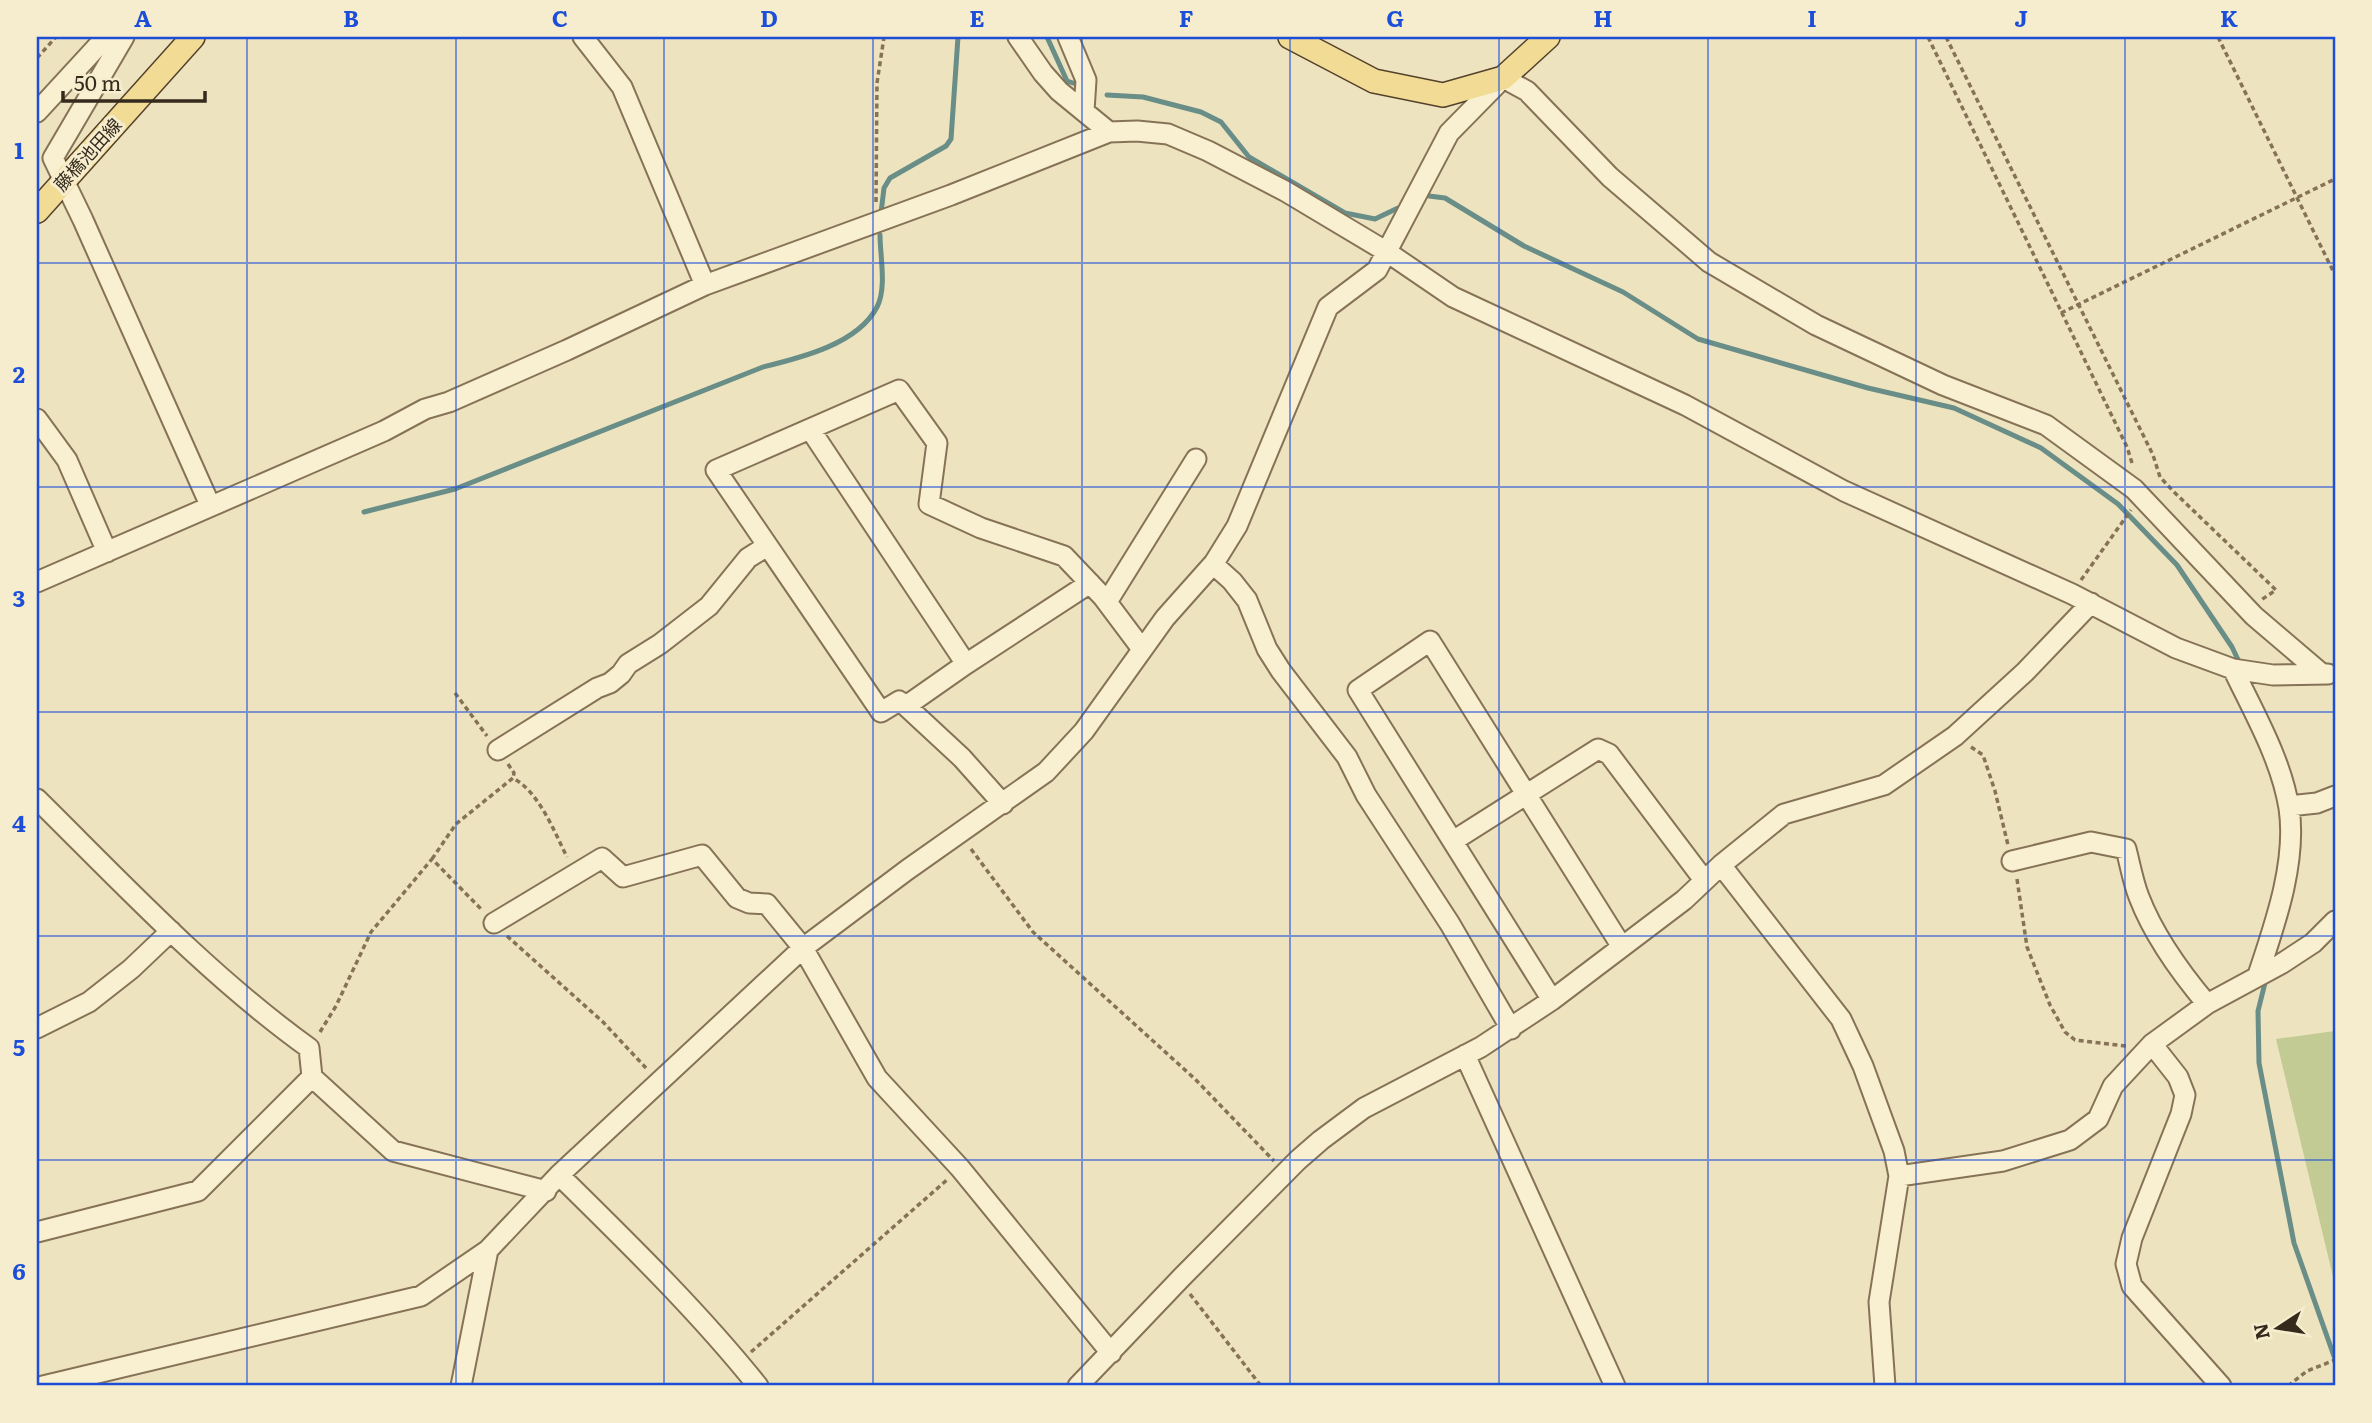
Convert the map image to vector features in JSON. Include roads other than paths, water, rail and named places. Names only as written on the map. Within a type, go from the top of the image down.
[{"type":"main road","name":"藤橋池田線","points":[[37,211],[194,37]]},
{"type":"main road","points":[[1290,37],[1374,81],[1443,95],[1503,78],[1548,37]]},
{"type":"street","points":[[37,112],[106,37]]},
{"type":"street","points":[[124,37],[53,158],[210,505]]},
{"type":"street","points":[[583,37],[622,87],[705,285]]},
{"type":"street","points":[[1018,37],[1059,91],[1109,132]]},
{"type":"street","points":[[1068,37],[1086,80],[1084,111]]},
{"type":"street","points":[[43,1386],[421,1296],[488,1250],[559,1175],[803,948],[907,870],[1046,772],[1084,731],[1165,618],[1213,564],[1237,526],[1328,307],[1377,270],[1448,134],[1503,78],[1527,91],[1610,177],[1709,262],[1816,325],[1943,386],[2046,425],[2138,492],[2248,609],[2329,674]]},
{"type":"street","points":[[37,582],[384,431],[425,409],[449,402],[567,350],[705,285],[951,195],[1109,132],[1137,131],[1168,134],[1208,151],[1285,191],[1387,252],[1453,297],[1685,405],[1844,491],[2072,594],[2176,648],[2233,668],[2273,675],[2329,674]]},
{"type":"street","points":[[1003,804],[962,758],[906,706],[899,701],[881,712],[716,470],[899,390],[937,443],[929,504],[981,528],[1064,556],[1107,602],[1142,649]]},
{"type":"street","points":[[37,419],[67,460],[107,551]]},
{"type":"street","points":[[810,429],[966,664]]},
{"type":"street","points":[[1107,602],[1196,459]]},
{"type":"street","points":[[498,750],[597,688],[610,683],[628,664],[660,645],[709,606],[748,558],[767,546]]},
{"type":"street","points":[[1213,564],[1232,581],[1247,600],[1267,649],[1281,671],[1348,757],[1366,795],[1450,923],[1511,1029]]},
{"type":"street","points":[[906,706],[1090,583]]},
{"type":"street","points":[[1078,1386],[1286,1172],[1321,1140],[1364,1108],[1511,1029],[1684,900],[1721,865],[1784,814],[1884,785],[1955,736],[2025,672],[2091,603]]},
{"type":"street","points":[[1552,1000],[1359,691],[1430,641],[1622,947]]},
{"type":"street","points":[[2233,668],[2277,762],[2288,806],[2290,858],[2268,947],[2258,975]]},
{"type":"street","points":[[1453,841],[1598,749],[1609,754],[1704,880]]},
{"type":"street","points":[[2288,806],[2317,803],[2335,796]]},
{"type":"street","points":[[37,799],[171,931],[262,1015],[309,1048],[312,1077],[393,1151],[546,1191]]},
{"type":"street","points":[[2012,861],[2091,842],[2126,849],[2139,897],[2154,926],[2187,980],[2207,1004]]},
{"type":"street","points":[[494,923],[602,858],[623,877],[702,855],[737,898],[749,903],[768,904],[803,948],[877,1078],[960,1168],[1111,1353]]},
{"type":"street","points":[[1721,865],[1841,1018],[1863,1066],[1894,1151],[1899,1176],[1879,1302],[1885,1386]]},
{"type":"street","points":[[1899,1176],[2003,1161],[2070,1140],[2098,1119],[2113,1086],[2148,1048],[2207,1004],[2281,964],[2313,943],[2335,920]]},
{"type":"street","points":[[37,1028],[89,1002],[131,970],[171,931]]},
{"type":"street","points":[[2148,1048],[2178,1077],[2185,1095],[2181,1114],[2132,1238],[2126,1264],[2132,1286],[2137,1293],[2221,1386]]},
{"type":"street","points":[[1465,1055],[1615,1386]]},
{"type":"street","points":[[37,1232],[198,1191],[312,1077]]},
{"type":"street","points":[[559,1175],[617,1232],[758,1386]]},
{"type":"street","points":[[460,1386],[488,1250]]},
{"type":"waterway","points":[[881,213],[884,188],[890,178],[946,146],[951,139],[958,37]]},
{"type":"waterway","points":[[1047,37],[1067,81],[1076,84]]},
{"type":"waterway","points":[[1107,95],[1143,97],[1201,112],[1221,122],[1249,157],[1345,213],[1375,219],[1398,208]]},
{"type":"waterway","points":[[1429,196],[1445,198],[1524,246],[1623,292],[1698,339],[1868,388],[1954,408],[2041,448],[2118,504],[2177,565],[2232,647],[2241,666]]},
{"type":"waterway","points":[[364,512],[455,489],[763,367],[810,354],[842,340],[868,320],[880,299],[880,235]]},
{"type":"waterway","points":[[2266,979],[2258,1011],[2259,1063],[2294,1243],[2335,1359]]}]
